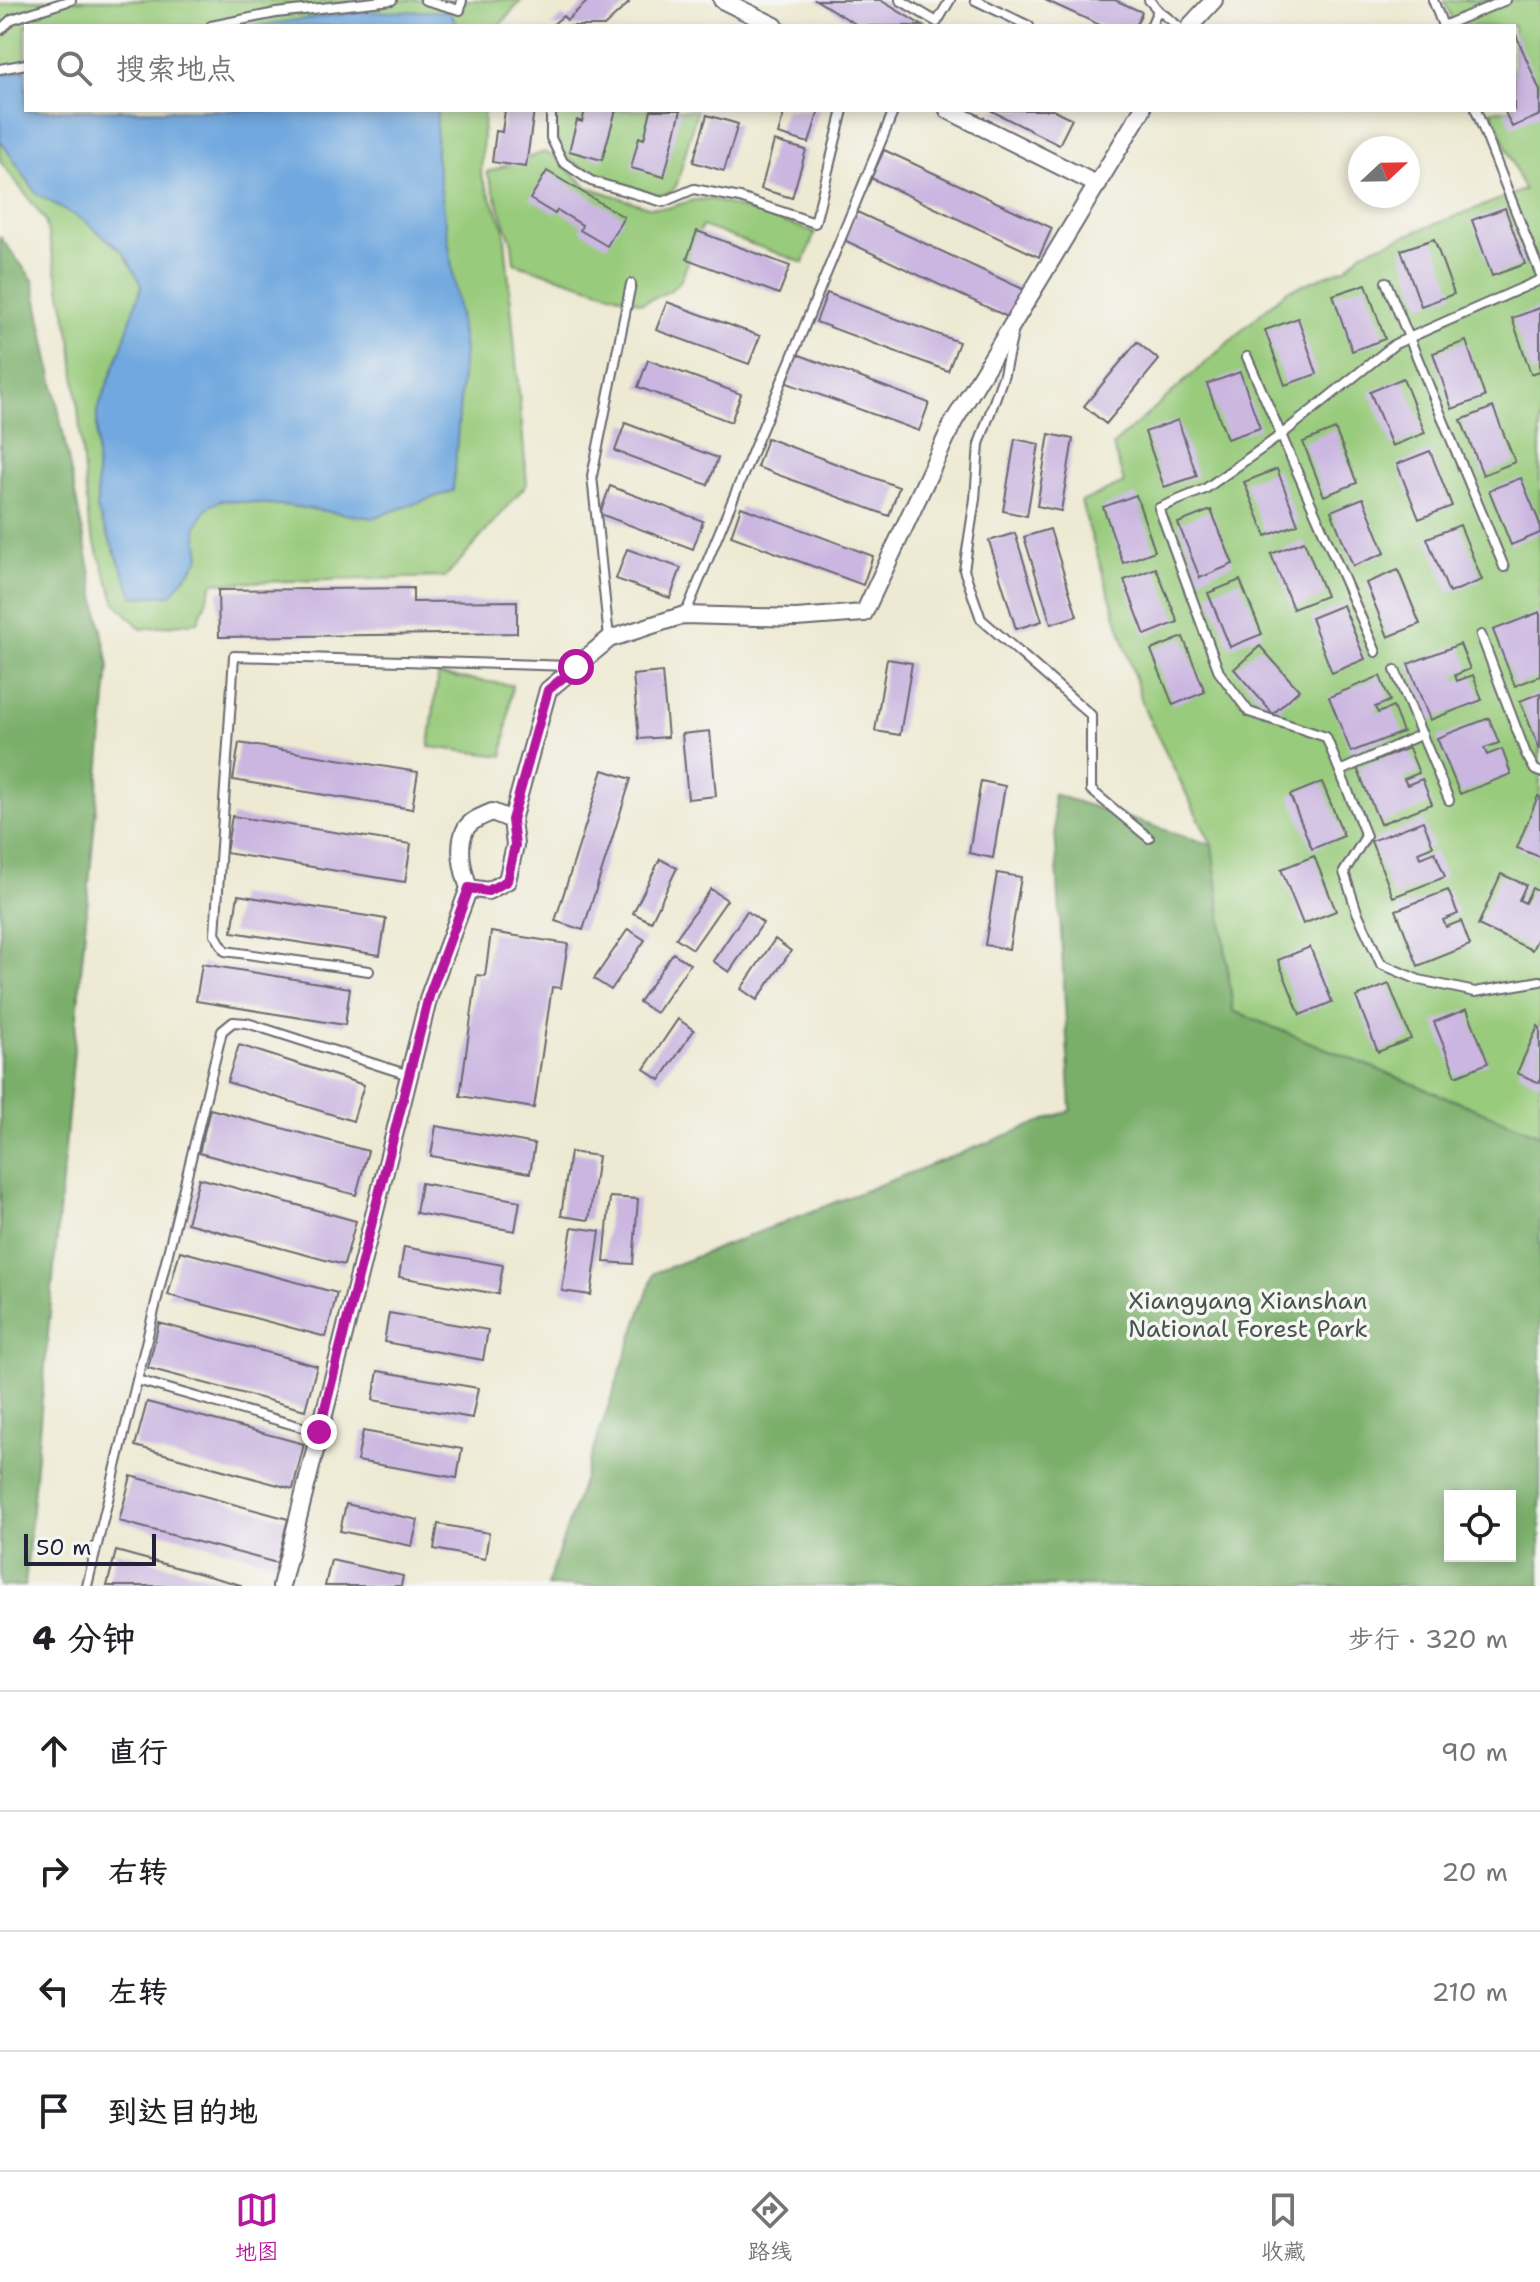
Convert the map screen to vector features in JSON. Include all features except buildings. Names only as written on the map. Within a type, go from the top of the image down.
[{"type":"street","points":[[722,0],[771,24]]},
{"type":"street","points":[[1192,24],[1214,0]]},
{"type":"street","points":[[952,112],[1098,185]]},
{"type":"street","points":[[469,888],[488,891],[507,881],[515,845],[512,820],[548,690],[609,639],[684,615],[796,618],[864,613],[954,421],[1141,112]]},
{"type":"street","points":[[281,1586],[429,996],[469,888],[463,862],[465,829],[476,818],[492,812],[512,820]]},
{"type":"lane","points":[[0,30],[12,19],[71,0]]},
{"type":"lane","points":[[221,24],[276,13],[392,0]]},
{"type":"lane","points":[[425,0],[460,10],[462,0]]},
{"type":"lane","points":[[900,0],[936,24],[950,0]]},
{"type":"lane","points":[[975,0],[1025,24]]},
{"type":"lane","points":[[1149,0],[1176,24]]},
{"type":"lane","points":[[1433,0],[1442,24]]},
{"type":"lane","points":[[1448,24],[1506,0]]},
{"type":"lane","points":[[1152,24],[1158,10]]},
{"type":"lane","points":[[0,69],[24,64]]},
{"type":"lane","points":[[551,112],[551,138],[563,162],[591,181],[663,202],[694,189],[740,198],[815,223],[843,112]]},
{"type":"lane","points":[[684,615],[893,112]]},
{"type":"lane","points":[[1477,112],[1540,273]]},
{"type":"lane","points":[[1540,280],[1395,344],[1281,435],[1205,489],[1159,508],[1219,672],[1249,712],[1326,737],[1366,836],[1344,872],[1357,912],[1381,964],[1419,980],[1475,992],[1540,981]]},
{"type":"lane","points":[[1386,282],[1504,567]]},
{"type":"lane","points":[[609,639],[592,476],[631,284]]},
{"type":"lane","points":[[1015,321],[1004,374],[979,444],[975,499],[964,570],[981,619],[1091,715],[1091,790],[1149,838]]},
{"type":"lane","points":[[1247,357],[1376,652]]},
{"type":"lane","points":[[1481,635],[1526,754],[1535,770],[1540,772]]},
{"type":"lane","points":[[369,971],[225,951],[215,934],[234,656],[576,667]]},
{"type":"lane","points":[[1395,670],[1449,800]]},
{"type":"lane","points":[[1340,771],[1422,734]]},
{"type":"lane","points":[[87,1586],[222,1031],[233,1022],[247,1023],[409,1075]]},
{"type":"lane","points":[[137,1380],[319,1432]]},
{"type":"green space","points":[[20,0],[522,0],[501,24],[24,24],[24,112],[484,112],[481,175],[504,227],[527,484],[446,577],[213,583],[198,622],[141,629],[116,603],[89,527],[72,344],[45,220],[0,161],[0,5]]},
{"type":"green space","points":[[1444,0],[1540,0],[1540,1135],[1233,1011],[1212,845],[1145,711],[1081,502],[1124,483],[1113,445],[1286,291],[1346,268],[1362,252],[1524,190],[1492,112],[1516,112],[1516,24],[1454,24]]},
{"type":"green space","points":[[558,112],[696,112],[677,184],[672,192],[659,195],[573,162],[558,141],[555,122]]},
{"type":"green space","points":[[544,152],[553,156],[588,187],[648,207],[667,208],[694,200],[711,199],[815,232],[804,263],[702,226],[681,280],[670,291],[642,303],[514,263],[512,243],[487,172]]},
{"type":"green space","points":[[0,237],[33,280],[109,666],[25,1586],[0,1586]]},
{"type":"green space","points":[[438,675],[512,685],[503,756],[429,747]]},
{"type":"green space","name":"Xiangyang Xianshan National Forest Park","points":[[1053,794],[1212,845],[1233,1011],[1540,1135],[1540,1586],[547,1586],[654,1273],[1071,1110]]},
{"type":"water","points":[[449,11],[457,24],[267,24],[361,12]]},
{"type":"water","points":[[24,70],[24,112],[437,112],[436,155],[464,350],[453,491],[372,518],[221,500],[207,508],[196,527],[200,558],[171,595],[134,597],[97,510],[97,411],[142,285],[123,252],[86,222],[37,194],[0,140],[0,75]]},
{"type":"route","points":[[319,1432],[429,996],[469,888],[488,891],[507,881],[515,845],[512,820],[548,690],[576,667]]}]
